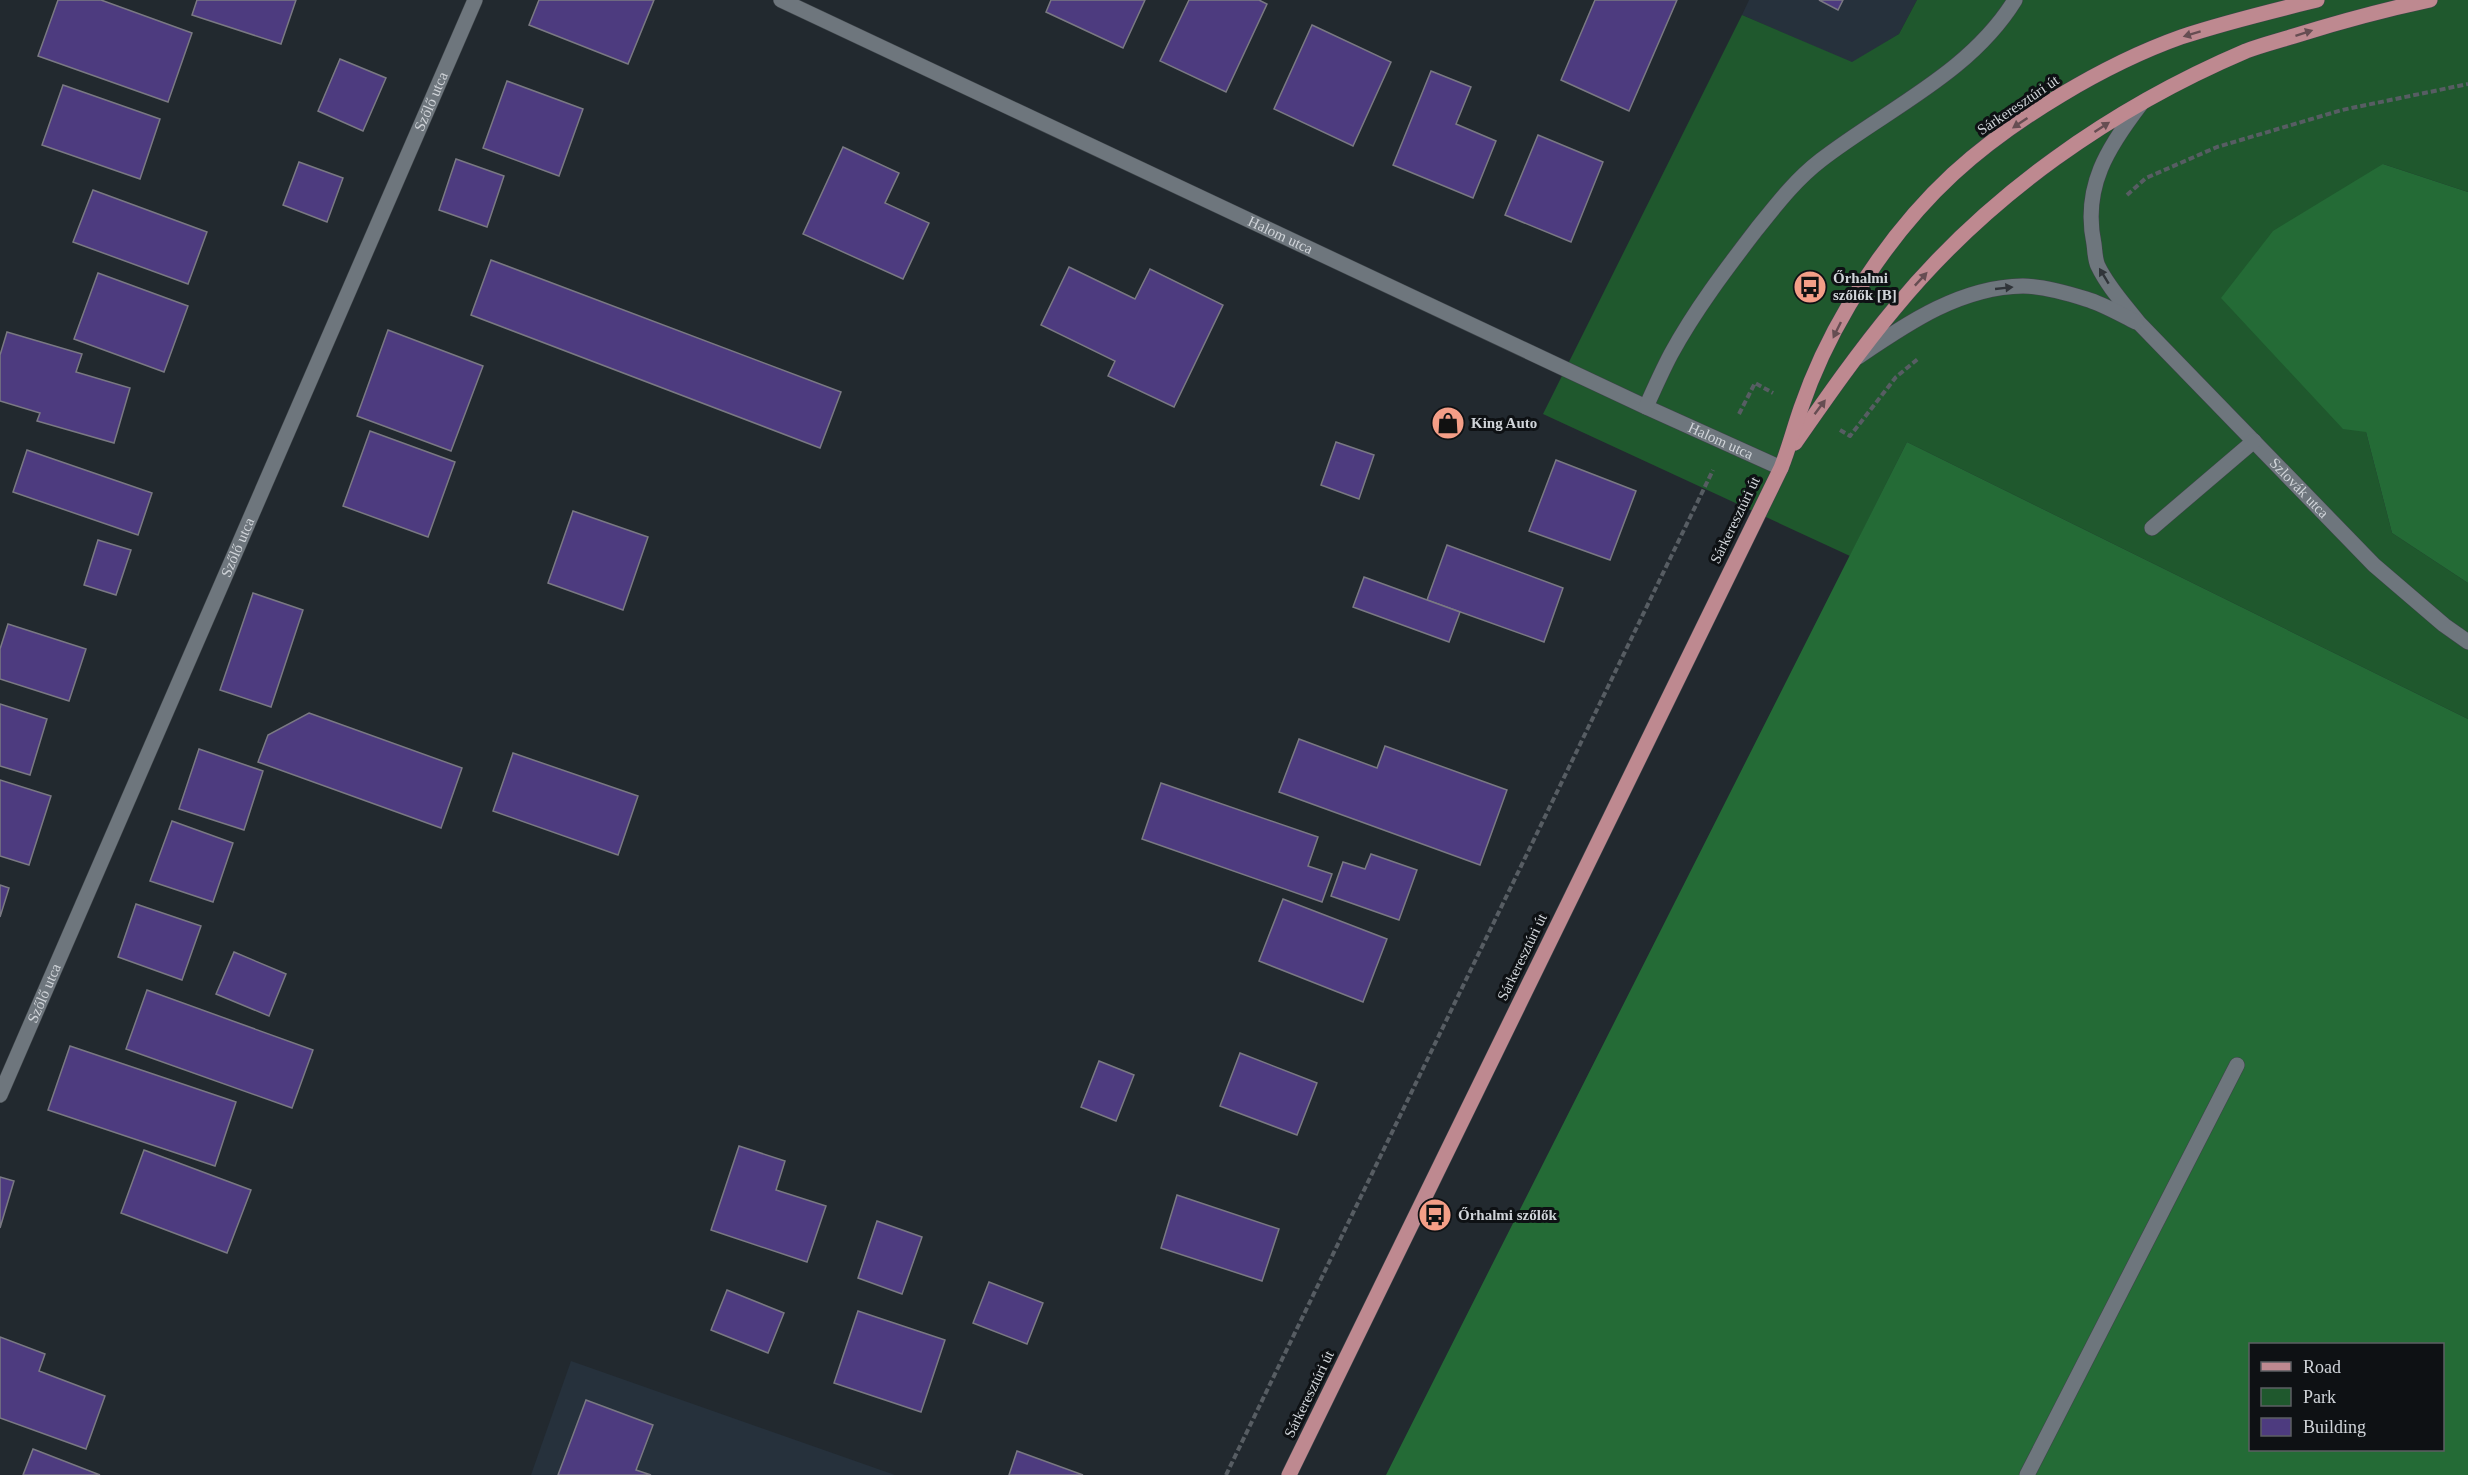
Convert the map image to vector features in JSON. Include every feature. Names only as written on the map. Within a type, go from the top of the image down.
[{"type":"main road","name":"Sárkeresztúri út","points":[[1289,1475],[1808,411],[1849,305],[1882,256],[1911,218],[1953,174],[2000,137],[2054,101],[2104,72],[2180,38],[2317,0]]},
{"type":"main road","name":"Sárkeresztúri út","points":[[1808,411],[1858,357],[1895,308],[1941,258],[1998,204],[2059,156],[2145,99],[2248,50],[2362,14],[2430,0]]},
{"type":"street","name":"Szőlő utca","points":[[0,1095],[475,0]]},
{"type":"street","name":"Halom utca","points":[[781,0],[1646,407],[1725,442],[1783,461]]},
{"type":"street","points":[[1646,407],[1679,341],[1734,258],[1784,195],[1819,161],[1941,78],[1979,46],[2003,21],[2015,0]]},
{"type":"street","name":"Szlovák utca","points":[[2145,99],[2121,130],[2096,176],[2090,226],[2098,265],[2112,289],[2139,323],[2374,565],[2444,625],[2468,642]]},
{"type":"street","name":"Szlovák utca","points":[[1858,357],[1908,323],[1937,308],[1983,291],[2025,286],[2052,291],[2088,299],[2139,323]]},
{"type":"street","points":[[2152,528],[2254,441]]},
{"type":"street","points":[[2027,1475],[2237,1065]]},
{"type":"path","points":[[2090,226],[2146,178],[2217,147],[2342,110],[2468,84]]},
{"type":"path","points":[[1226,1475],[1755,383],[1850,436],[1896,377],[1920,357]]},
{"type":"shaded area","points":[[1749,0],[1917,0],[1899,34],[1852,63],[1742,15]]},
{"type":"shaded area","points":[[571,1361],[895,1475],[531,1475]]},
{"type":"green space","points":[[1917,0],[2468,0],[2468,192],[2383,164],[2366,432],[2392,533],[2468,583],[2468,719],[1907,442],[1850,556],[1543,414],[1742,15],[1852,62],[1899,34]]},
{"type":"green space","points":[[2383,164],[2468,192],[2468,583],[2392,533],[2366,432],[2343,429],[2221,298],[2273,231]]},
{"type":"green space","points":[[1907,442],[2468,719],[2468,1475],[1386,1475]]},
{"type":"building","points":[[58,0],[101,0],[192,33],[168,102],[38,56]]},
{"type":"building","points":[[197,0],[296,0],[281,44],[192,15]]},
{"type":"building","points":[[539,0],[654,0],[628,64],[529,25]]},
{"type":"building","points":[[1051,0],[1145,0],[1123,48],[1046,12]]},
{"type":"building","points":[[1189,0],[1259,0],[1267,4],[1226,92],[1160,61]]},
{"type":"building","points":[[1595,0],[1677,0],[1629,111],[1561,80]]},
{"type":"building","points":[[1819,0],[1843,0],[1838,10]]},
{"type":"building","points":[[1312,25],[1391,62],[1353,146],[1274,109]]},
{"type":"building","points":[[340,59],[386,78],[363,131],[318,111]]},
{"type":"building","points":[[1431,71],[1471,87],[1456,124],[1496,141],[1473,198],[1393,165]]},
{"type":"building","points":[[507,81],[583,109],[559,176],[483,148]]},
{"type":"building","points":[[63,85],[160,119],[140,179],[42,145]]},
{"type":"building","points":[[1538,135],[1603,162],[1571,242],[1505,215]]},
{"type":"building","points":[[843,147],[899,173],[885,203],[929,223],[903,279],[803,234]]},
{"type":"building","points":[[456,159],[504,176],[487,227],[439,210]]},
{"type":"building","points":[[299,162],[343,178],[327,222],[283,205]]},
{"type":"building","points":[[93,190],[207,232],[188,284],[73,242]]},
{"type":"building","points":[[491,260],[841,392],[820,448],[471,315]]},
{"type":"building","points":[[1069,267],[1135,299],[1150,269],[1223,305],[1174,407],[1108,376],[1115,361],[1041,325]]},
{"type":"building","points":[[98,273],[188,306],[164,372],[74,339]]},
{"type":"building","points":[[388,330],[483,366],[451,451],[357,416]]},
{"type":"building","points":[[7,332],[82,354],[76,372],[130,388],[114,443],[37,421],[40,413],[0,401],[0,355]]},
{"type":"building","points":[[370,431],[455,462],[428,537],[343,506]]},
{"type":"building","points":[[1336,442],[1374,455],[1359,499],[1321,485]]},
{"type":"building","points":[[27,450],[152,493],[138,535],[13,492]]},
{"type":"building","points":[[1556,460],[1636,491],[1610,560],[1529,531]]},
{"type":"building","points":[[573,511],[648,537],[623,610],[548,583]]},
{"type":"building","points":[[98,540],[131,550],[116,595],[84,585]]},
{"type":"building","points":[[1447,545],[1563,588],[1544,642],[1427,600]]},
{"type":"building","points":[[1364,577],[1460,612],[1449,642],[1353,607]]},
{"type":"building","points":[[253,593],[303,610],[271,707],[220,690]]},
{"type":"building","points":[[8,624],[86,649],[69,701],[0,679],[0,649]]},
{"type":"building","points":[[0,704],[47,719],[30,775],[0,766]]},
{"type":"building","points":[[309,713],[462,768],[441,828],[258,762],[268,735]]},
{"type":"building","points":[[1299,739],[1377,768],[1385,746],[1507,790],[1480,865],[1279,792]]},
{"type":"building","points":[[199,749],[263,771],[244,830],[179,809]]},
{"type":"building","points":[[513,753],[638,796],[618,855],[493,811]]},
{"type":"building","points":[[0,780],[51,796],[29,865],[0,856]]},
{"type":"building","points":[[1161,783],[1318,837],[1308,866],[1332,874],[1322,902],[1142,839]]},
{"type":"building","points":[[172,821],[233,843],[213,902],[150,881]]},
{"type":"building","points":[[1371,854],[1417,870],[1399,920],[1331,896],[1343,862],[1365,869]]},
{"type":"building","points":[[0,885],[9,888],[0,917]]},
{"type":"building","points":[[1283,899],[1387,939],[1363,1002],[1259,961]]},
{"type":"building","points":[[136,904],[201,926],[182,980],[118,957]]},
{"type":"building","points":[[234,952],[286,974],[269,1016],[216,994]]},
{"type":"building","points":[[147,990],[313,1050],[292,1108],[126,1049]]},
{"type":"building","points":[[70,1046],[236,1102],[215,1166],[48,1110]]},
{"type":"building","points":[[1240,1053],[1317,1083],[1297,1135],[1220,1106]]},
{"type":"building","points":[[1099,1061],[1134,1075],[1116,1121],[1081,1107]]},
{"type":"building","points":[[739,1146],[785,1161],[776,1190],[826,1206],[807,1262],[711,1230]]},
{"type":"building","points":[[144,1150],[251,1190],[227,1253],[121,1213]]},
{"type":"building","points":[[0,1177],[14,1181],[0,1228]]},
{"type":"building","points":[[1177,1195],[1279,1229],[1262,1281],[1161,1248]]},
{"type":"building","points":[[877,1221],[922,1237],[902,1294],[858,1278]]},
{"type":"building","points":[[989,1282],[1043,1303],[1027,1344],[973,1323]]},
{"type":"building","points":[[727,1290],[784,1313],[768,1353],[711,1330]]},
{"type":"building","points":[[858,1311],[945,1340],[921,1412],[834,1383]]},
{"type":"building","points":[[0,1337],[45,1354],[39,1371],[105,1396],[86,1449],[0,1418]]},
{"type":"building","points":[[586,1400],[653,1425],[636,1470],[651,1475],[558,1475]]},
{"type":"building","points":[[33,1449],[100,1475],[23,1475]]},
{"type":"building","points":[[1017,1451],[1083,1475],[1009,1475]]},
{"type":"place","name":"Őrhalmi szőlők [B]","points":[[1810,287]]},
{"type":"place","name":"King Auto","points":[[1448,423]]},
{"type":"place","name":"Őrhalmi szőlők","points":[[1435,1215]]}]
